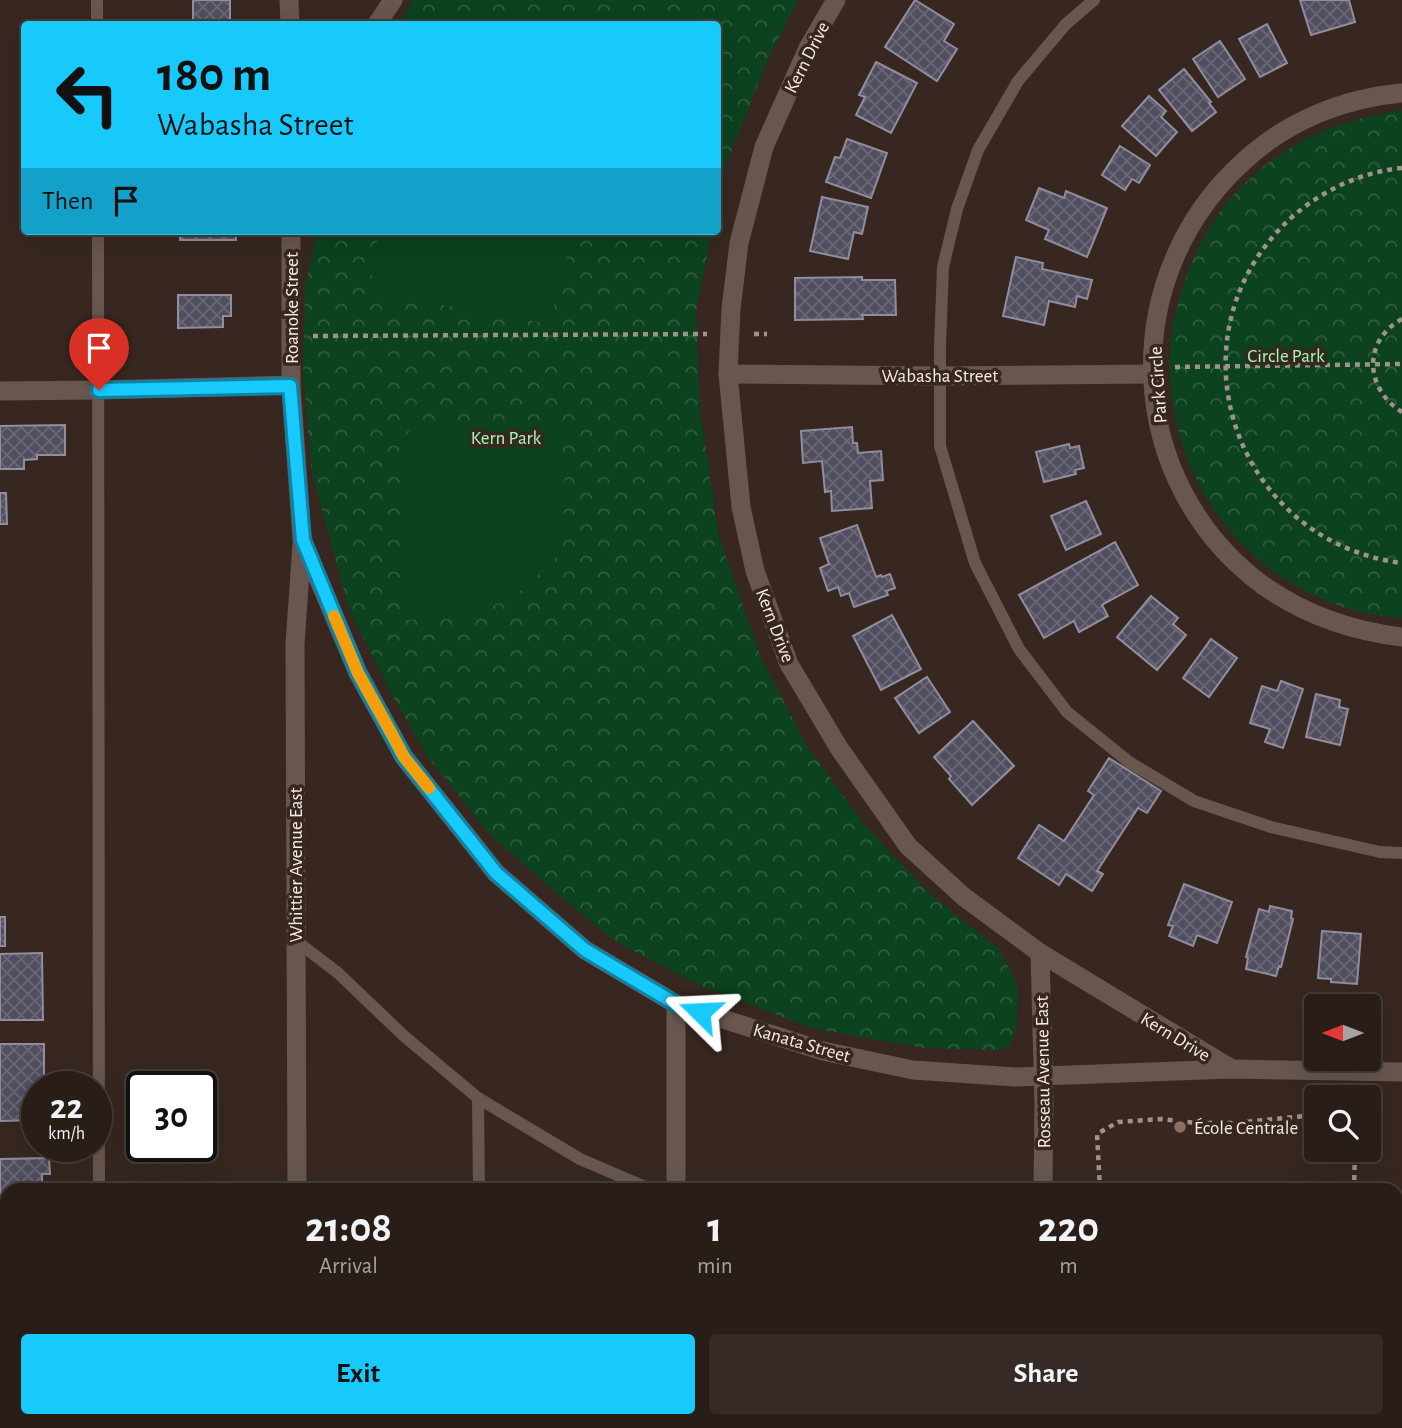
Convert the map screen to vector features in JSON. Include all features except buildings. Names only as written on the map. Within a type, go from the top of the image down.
[{"type":"street","points":[[289,0],[289,21]]},
{"type":"street","points":[[379,21],[393,0]]},
{"type":"street","name":"Kern Drive","points":[[836,0],[808,48],[764,147],[739,243],[729,334],[728,374],[741,508],[755,571],[789,664],[839,748],[908,846],[964,897],[1040,953],[1231,1069]]},
{"type":"street","name":"Park Circle","points":[[1402,93],[1371,97],[1327,110],[1297,124],[1259,148],[1233,170],[1191,223],[1171,264],[1154,329],[1152,371],[1158,423],[1173,471],[1197,514],[1227,553],[1264,586],[1307,611],[1353,628],[1402,637]]},
{"type":"street","name":"Roanoke Street","points":[[290,386],[291,235]]},
{"type":"street","name":"Wabasha Street","points":[[728,374],[939,376],[1152,371]]},
{"type":"street","points":[[0,391],[290,386]]},
{"type":"street","name":"Kanata Street","points":[[290,386],[303,540],[358,673],[404,757],[496,873],[585,950],[676,1004],[823,1051],[913,1070],[1015,1077],[1231,1069],[1402,1072]]},
{"type":"street","name":"Whittier Avenue East","points":[[297,1183],[295,644],[303,540]]},
{"type":"street","name":"Rosseau Avenue East","points":[[1040,953],[1043,1183]]},
{"type":"street","points":[[676,1004],[676,1183]]},
{"type":"lane","points":[[97,0],[97,21]]},
{"type":"lane","points":[[1094,0],[1066,24],[1018,81],[978,150],[957,209],[943,267],[939,376],[940,446],[975,563],[1019,649],[1067,712],[1129,762],[1194,801],[1271,827],[1380,852],[1402,853]]},
{"type":"lane","points":[[98,235],[99,1183]]},
{"type":"lane","points":[[295,940],[338,973],[404,1036],[478,1098],[580,1158],[636,1183]]},
{"type":"lane","points":[[478,1098],[478,1183]]},
{"type":"path","points":[[1402,168],[1348,181],[1324,193],[1283,225],[1266,245],[1240,290],[1232,315],[1226,367],[1228,393],[1241,443],[1268,488],[1285,507],[1304,524],[1350,550],[1402,563]]},
{"type":"path","points":[[1402,320],[1388,329],[1380,339],[1373,364],[1374,376],[1384,397],[1402,412]]},
{"type":"path","points":[[290,337],[767,334]]},
{"type":"path","points":[[1152,371],[1402,364]]},
{"type":"path","points":[[1100,1183],[1097,1134],[1118,1122],[1161,1119],[1233,1123],[1304,1116]]},
{"type":"path","points":[[1354,1183],[1355,1162]]},
{"type":"green space","points":[[413,0],[798,0],[769,57],[725,166],[721,187],[721,21],[401,21]]},
{"type":"green space","name":"Circle Park","points":[[1402,110],[1402,618],[1355,611],[1311,594],[1283,578],[1254,556],[1209,502],[1192,470],[1180,437],[1172,402],[1170,367],[1173,323],[1188,273],[1206,233],[1232,197],[1269,163],[1309,138],[1353,121]]},
{"type":"green space","name":"Kern Park","points":[[317,235],[711,235],[696,312],[700,412],[719,536],[761,658],[807,746],[866,827],[933,897],[999,949],[1018,986],[1017,1027],[1010,1046],[998,1050],[924,1048],[811,1028],[697,984],[616,942],[490,835],[427,756],[392,695],[349,609],[312,474],[303,377],[305,285]]},
{"type":"green space","points":[[380,235],[568,235],[566,263],[549,324],[386,295],[368,270]]},
{"type":"green space","points":[[560,424],[566,501],[555,558],[525,588],[488,609],[450,619],[403,620],[399,444],[413,426]]},
{"type":"slow traffic","points":[[334,616],[358,673],[404,757],[429,788]]},
{"type":"place","name":"École Centrale","points":[[1180,1127]]},
{"type":"route","points":[[99,390],[290,386],[303,540],[358,673],[404,757],[496,873],[585,950],[676,1004],[700,1012]]}]
